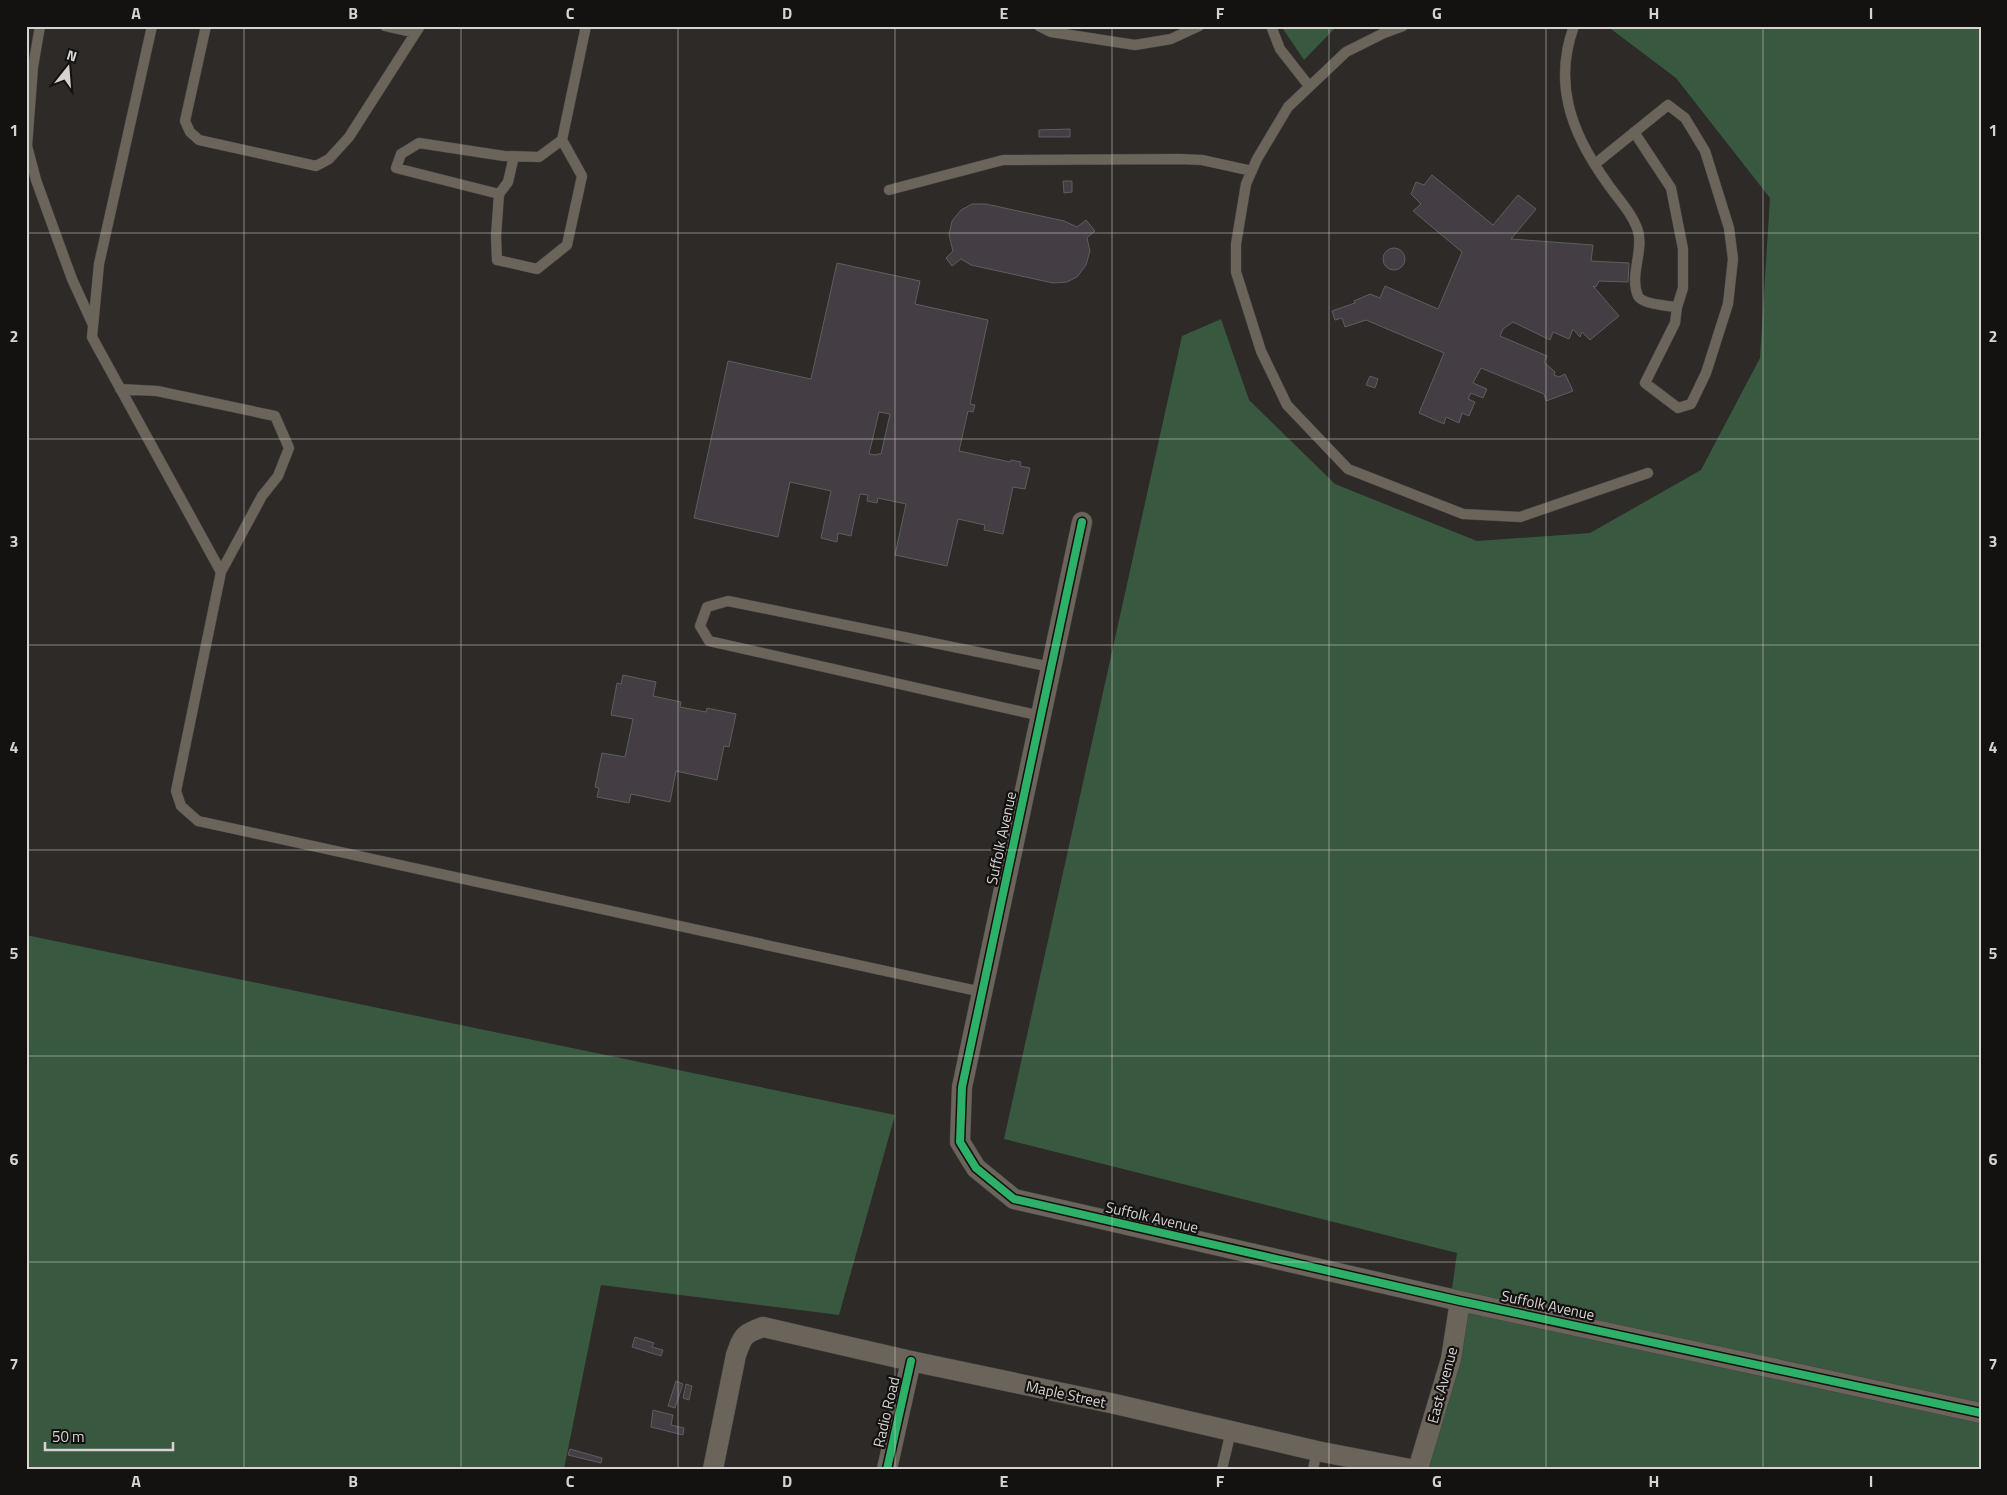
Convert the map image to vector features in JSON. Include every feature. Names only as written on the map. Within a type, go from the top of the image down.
[{"type":"street","name":"Suffolk Avenue","points":[[1082,522],[962,1087],[960,1142],[976,1168],[1014,1200],[1460,1301],[1981,1413]]},
{"type":"street","name":"East Avenue","points":[[1418,1469],[1450,1359],[1460,1301]]},
{"type":"street","name":"Maple Street","points":[[713,1469],[736,1355],[743,1337],[748,1332],[763,1327],[911,1361],[1116,1404],[1230,1431],[1315,1460],[1410,1469]]},
{"type":"street","name":"Radio Road","points":[[887,1469],[911,1361]]},
{"type":"lane","points":[[40,26],[33,66],[27,146],[36,180],[72,279],[93,325]]},
{"type":"lane","points":[[152,26],[99,264],[92,337],[221,572]]},
{"type":"lane","points":[[206,26],[185,121],[190,132],[199,140],[316,166],[329,158],[349,137],[418,30],[385,26]]},
{"type":"lane","points":[[499,194],[396,168],[401,154],[419,143],[514,156],[540,157],[562,140],[586,26]]},
{"type":"lane","points":[[1039,26],[1051,32],[1135,45],[1171,39],[1198,26]]},
{"type":"lane","points":[[1271,26],[1280,49],[1310,86]]},
{"type":"lane","points":[[1403,26],[1384,33],[1346,52],[1288,107],[1257,158],[1246,184],[1236,244],[1236,272],[1261,351],[1286,405],[1348,469],[1463,514],[1520,517],[1648,473]]},
{"type":"lane","points":[[1572,27],[1564,80],[1568,106],[1580,138],[1605,180],[1624,205],[1638,232],[1639,248],[1636,285],[1638,297],[1644,301],[1677,307]]},
{"type":"lane","points":[[1595,164],[1634,132],[1668,106],[1685,118],[1705,151],[1729,228],[1733,258],[1728,304],[1706,373],[1691,404],[1678,408],[1645,383],[1675,323],[1677,307],[1683,288],[1683,249],[1671,188],[1634,132]]},
{"type":"lane","points":[[514,156],[508,182],[499,194],[496,236],[497,260],[537,269],[567,244],[582,176],[562,140]]},
{"type":"lane","points":[[889,190],[1002,160],[1202,160],[1252,171]]},
{"type":"lane","points":[[120,389],[157,390],[275,416],[289,448],[278,476],[262,496],[221,572],[176,791],[181,806],[198,821],[982,992]]},
{"type":"lane","points":[[1041,716],[709,640],[700,626],[707,607],[728,601],[1051,667]]},
{"type":"lane","points":[[1222,1469],[1230,1431]]},
{"type":"green space","points":[[1281,26],[1337,26],[1304,60]]},
{"type":"green space","points":[[1607,26],[1981,26],[1981,1469],[1427,1469],[1457,1253],[1004,1139],[1182,336],[1221,319],[1249,400],[1335,484],[1477,541],[1590,533],[1701,470],[1760,358],[1770,198],[1676,78]]},
{"type":"green space","points":[[26,935],[895,1115],[839,1315],[601,1285],[564,1469],[26,1469]]},
{"type":"building","points":[[1070,129],[1070,137],[1039,137],[1039,130]]},
{"type":"building","points":[[1432,175],[1493,225],[1518,195],[1536,209],[1511,239],[1593,245],[1591,261],[1629,263],[1628,282],[1599,281],[1596,287],[1593,286],[1619,316],[1590,340],[1582,332],[1580,337],[1573,329],[1569,339],[1553,332],[1550,340],[1513,322],[1503,329],[1500,336],[1547,356],[1544,362],[1555,372],[1554,375],[1559,377],[1565,374],[1573,391],[1546,401],[1544,394],[1481,368],[1473,383],[1487,389],[1483,398],[1471,393],[1468,399],[1475,402],[1469,416],[1462,413],[1459,423],[1446,417],[1444,424],[1419,413],[1444,353],[1366,320],[1345,327],[1342,318],[1335,320],[1332,311],[1355,303],[1354,301],[1370,294],[1380,298],[1385,286],[1438,309],[1462,252],[1413,211],[1421,204],[1411,194],[1416,182],[1424,185]]},
{"type":"building","points":[[1063,181],[1072,181],[1072,192],[1064,193]]},
{"type":"building","points":[[972,204],[986,204],[1064,221],[1077,227],[1086,220],[1095,231],[1087,238],[1090,251],[1086,265],[1077,277],[1067,282],[1053,283],[971,265],[961,259],[952,266],[946,258],[953,251],[949,235],[952,221],[961,210]]},
{"type":"building","points":[[1394,248],[1404,255],[1405,259],[1398,269],[1394,270],[1384,263],[1383,259],[1390,249]]},
{"type":"building","points":[[837,263],[920,281],[915,304],[988,320],[970,404],[975,405],[973,412],[968,411],[959,451],[1010,462],[1011,460],[1021,462],[1020,466],[1030,468],[1025,489],[1013,487],[1003,534],[984,530],[985,525],[958,519],[947,566],[895,555],[906,504],[878,498],[877,503],[867,501],[868,495],[860,494],[851,536],[838,533],[837,542],[821,538],[831,491],[790,482],[778,537],[694,518],[728,361],[811,379]],"holes":[[[879,412],[890,414],[881,454],[869,454]]]},
{"type":"building","points":[[1370,376],[1378,379],[1375,388],[1366,385]]},
{"type":"building","points":[[623,675],[656,682],[653,696],[681,702],[680,707],[706,712],[707,708],[736,714],[729,747],[724,746],[717,780],[676,771],[670,802],[631,794],[629,803],[597,797],[599,788],[595,787],[602,753],[625,757],[633,719],[611,715],[617,683],[621,684]]},
{"type":"building","points":[[635,1337],[654,1343],[652,1347],[663,1350],[661,1356],[632,1347]]},
{"type":"building","points":[[676,1381],[683,1384],[675,1408],[668,1406]]},
{"type":"building","points":[[686,1384],[692,1386],[689,1400],[683,1398]]},
{"type":"building","points":[[653,1410],[673,1415],[671,1425],[684,1428],[683,1435],[651,1427]]},
{"type":"building","points":[[570,1449],[602,1458],[601,1463],[568,1455]]},
{"type":"cycle path","points":[[1082,522],[962,1087],[960,1142],[976,1168],[1014,1199],[1460,1301],[1981,1413]]},
{"type":"cycle path","points":[[887,1469],[911,1361]]}]
